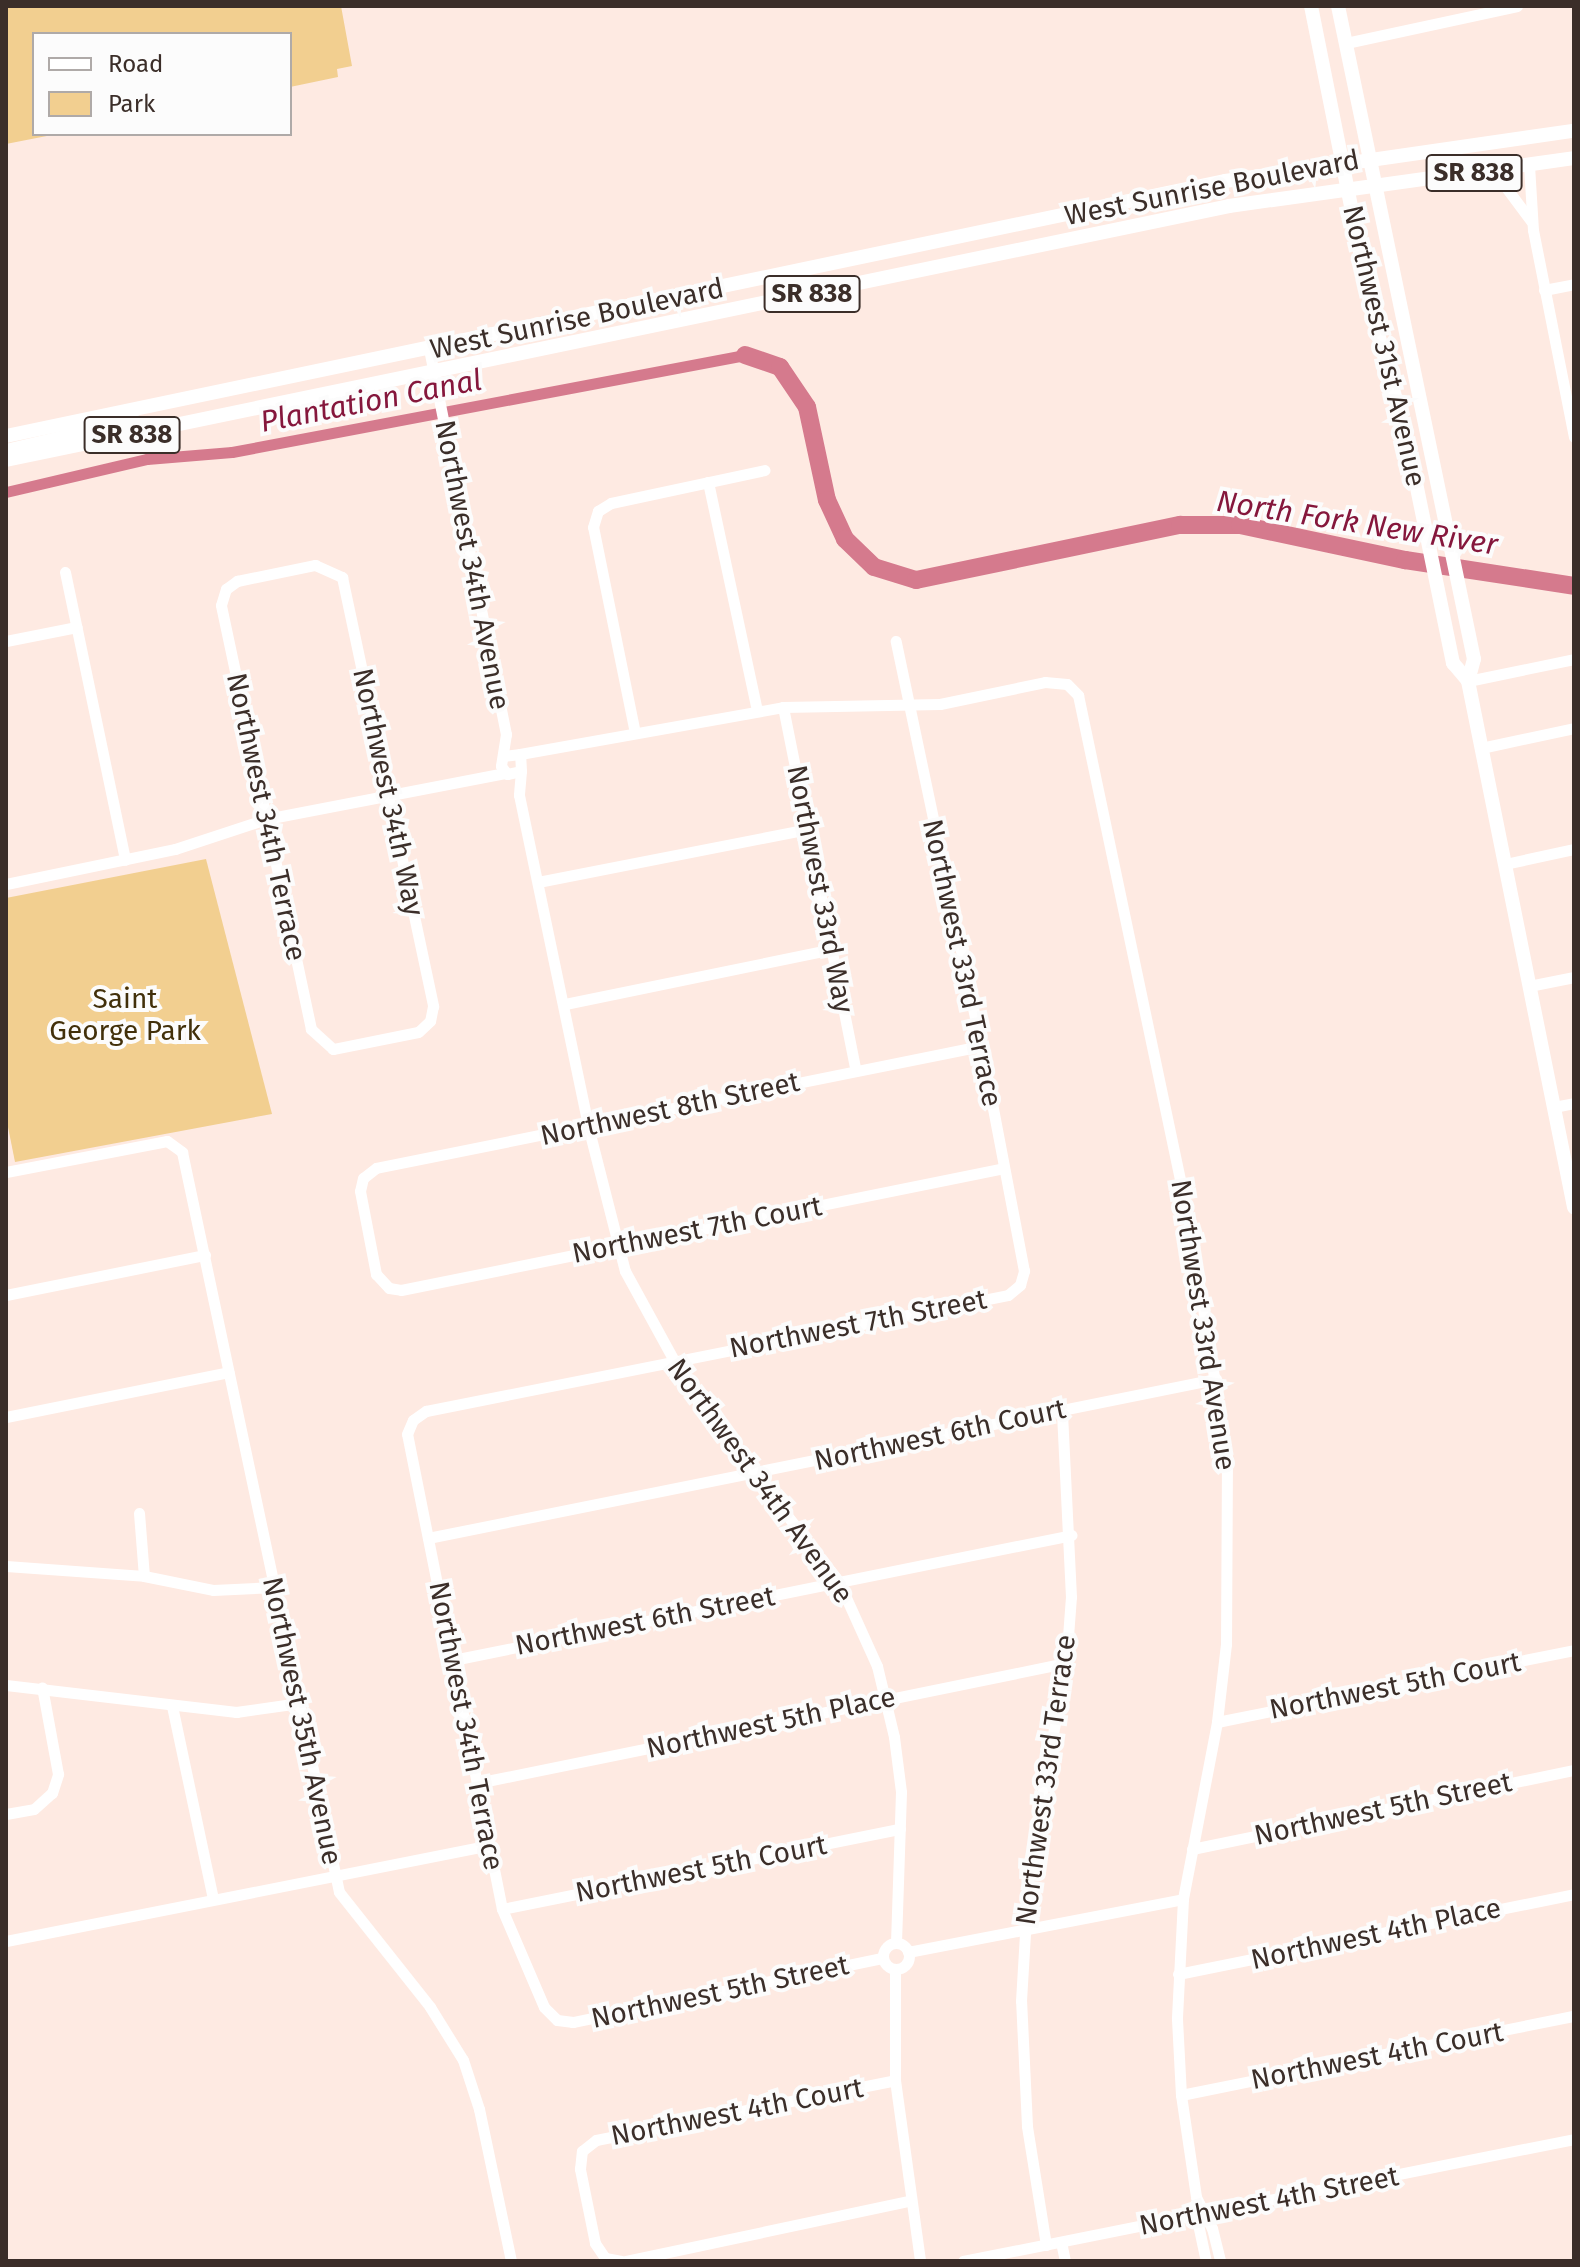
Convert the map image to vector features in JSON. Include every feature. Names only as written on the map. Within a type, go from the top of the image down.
[{"type":"main road","name":"Northwest 31st Avenue","points":[[1311,6],[1372,311],[1408,444],[1453,663],[1468,681]]},
{"type":"main road","name":"Northwest 31st Avenue","points":[[1338,6],[1461,591],[1474,659],[1468,681],[1574,1207]]},
{"type":"main road","name":"West Sunrise Boulevard","points":[[6,436],[1225,181],[1574,131]]},
{"type":"main road","name":"West Sunrise Boulevard","points":[[6,460],[1229,206],[1574,158]]},
{"type":"main road","points":[[6,451],[121,424],[134,410]]},
{"type":"main road","points":[[1408,444],[1436,471]]},
{"type":"street","points":[[1346,43],[1517,6]]},
{"type":"street","points":[[1529,165],[1544,290],[1571,410],[1574,437]]},
{"type":"street","points":[[1493,170],[1534,225]]},
{"type":"street","points":[[1544,290],[1574,284]]},
{"type":"street","name":"Northwest 34th Avenue","points":[[429,349],[506,734],[502,758],[506,773],[519,795],[588,1125],[617,1246],[671,1361],[753,1474],[839,1582],[868,1641],[887,1700],[899,1765],[896,1942]]},
{"type":"street","points":[[635,733],[593,527],[598,511],[611,503],[765,470]]},
{"type":"street","points":[[708,482],[757,710]]},
{"type":"street","name":"Northwest 34th Way","points":[[226,589],[237,581],[315,565],[331,568],[342,577],[433,1006],[430,1021],[418,1032],[333,1049],[321,1043]]},
{"type":"street","points":[[65,572],[125,860]]},
{"type":"street","name":"Northwest 34th Terrace","points":[[226,589],[221,605],[311,1029],[321,1043]]},
{"type":"street","points":[[6,641],[77,627]]},
{"type":"street","name":"Northwest 33rd Terrace","points":[[896,641],[981,1046],[1024,1271],[1020,1285]]},
{"type":"street","points":[[1468,681],[1574,659]]},
{"type":"street","name":"Northwest 33rd Avenue","points":[[908,706],[1045,682],[1067,684],[1078,695],[1190,1227],[1227,1457],[1230,1572],[1217,1722],[1183,1899],[1178,1974],[1181,2095],[1202,2215],[1212,2228],[1220,2261]]},
{"type":"street","points":[[471,777],[502,758],[518,753],[567,749],[757,710],[908,706]]},
{"type":"street","name":"Northwest 33rd Way","points":[[783,707],[856,1071]]},
{"type":"street","points":[[1481,748],[1574,728]]},
{"type":"street","name":"Northwest 34th Avenue","points":[[506,734],[518,753],[522,769],[519,795]]},
{"type":"street","points":[[6,883],[125,860],[266,819],[471,777],[506,773],[567,749]]},
{"type":"street","points":[[538,882],[809,829]]},
{"type":"street","points":[[1505,864],[1574,849]]},
{"type":"street","points":[[565,1004],[833,949]]},
{"type":"street","points":[[1529,986],[1574,977]]},
{"type":"street","name":"Northwest 8th Street","points":[[389,1288],[376,1274],[360,1191],[363,1178],[376,1168],[981,1046]]},
{"type":"street","points":[[1554,1107],[1574,1103]]},
{"type":"street","name":"Northwest 35th Avenue","points":[[6,1172],[167,1141],[176,1144],[205,1255],[334,1875],[351,1911],[401,1968],[463,2060],[479,2109],[511,2261]]},
{"type":"street","name":"Northwest 7th Court","points":[[389,1288],[401,1290],[1004,1168]]},
{"type":"street","points":[[6,1295],[205,1255]]},
{"type":"street","name":"Northwest 7th Street","points":[[413,1420],[426,1411],[1008,1295],[1020,1285]]},
{"type":"street","points":[[6,1417],[229,1372]]},
{"type":"street","name":"Northwest 6th Court","points":[[428,1538],[1216,1379]]},
{"type":"street","name":"Northwest 33rd Terrace","points":[[1046,2245],[1027,2126],[1023,1929],[1066,1663],[1072,1535],[1062,1410]]},
{"type":"street","name":"Northwest 34th Terrace","points":[[413,1420],[407,1434],[502,1909],[544,2007],[557,2020]]},
{"type":"street","points":[[139,1513],[144,1576]]},
{"type":"street","name":"Northwest 6th Street","points":[[453,1660],[1072,1535]]},
{"type":"street","points":[[6,1566],[144,1576],[213,1590],[275,1587]]},
{"type":"street","name":"Northwest 5th Court","points":[[1217,1722],[1574,1650]]},
{"type":"street","name":"Northwest 5th Place","points":[[477,1783],[1066,1663]]},
{"type":"street","points":[[6,1685],[236,1712],[299,1703]]},
{"type":"street","points":[[6,1814],[34,1809],[52,1793],[58,1774],[42,1687]]},
{"type":"street","points":[[172,1706],[213,1899]]},
{"type":"street","name":"Northwest 5th Street","points":[[1192,1849],[1574,1770]]},
{"type":"street","name":"Northwest 5th Court","points":[[502,1909],[900,1829]]},
{"type":"street","points":[[6,1941],[489,1845]]},
{"type":"street","name":"Northwest 4th Place","points":[[1178,1974],[1574,1894]]},
{"type":"street","points":[[908,1952],[1183,1899]]},
{"type":"street","points":[[908,1952],[896,1942],[884,1948],[882,1958],[895,1969],[895,2080],[909,2201],[920,2261]]},
{"type":"street","points":[[895,1969],[908,1962],[908,1952]]},
{"type":"street","name":"Northwest 5th Street","points":[[557,2020],[573,2022],[882,1958]]},
{"type":"street","name":"Northwest 4th Court","points":[[1181,2095],[1574,2016]]},
{"type":"street","name":"Northwest 4th Court","points":[[624,2261],[605,2258],[595,2243],[580,2169],[582,2151],[596,2140],[895,2080]]},
{"type":"street","name":"Northwest 4th Street","points":[[963,2261],[1574,2139]]},
{"type":"street","points":[[624,2261],[909,2201]]},
{"type":"street","name":"Northwest 33rd Avenue","points":[[1202,2215],[1198,2224],[1206,2261]]},
{"type":"street","points":[[1061,2242],[1065,2261]]},
{"type":"green space","points":[[6,6],[341,6],[352,66],[337,69],[338,77],[292,87],[292,32],[32,32],[32,136],[47,136],[6,144]]},
{"type":"green space","name":"Saint George Park","points":[[206,859],[272,1114],[15,1162],[6,1117],[6,898]]},
{"type":"waterway","name":"Plantation Canal","points":[[6,492],[147,459],[232,452],[745,355]]},
{"type":"waterway","name":"North Fork New River","points":[[745,355],[780,367],[807,407],[827,500],[845,539],[874,567],[916,580],[1180,525],[1240,525],[1405,560],[1574,586]]}]
